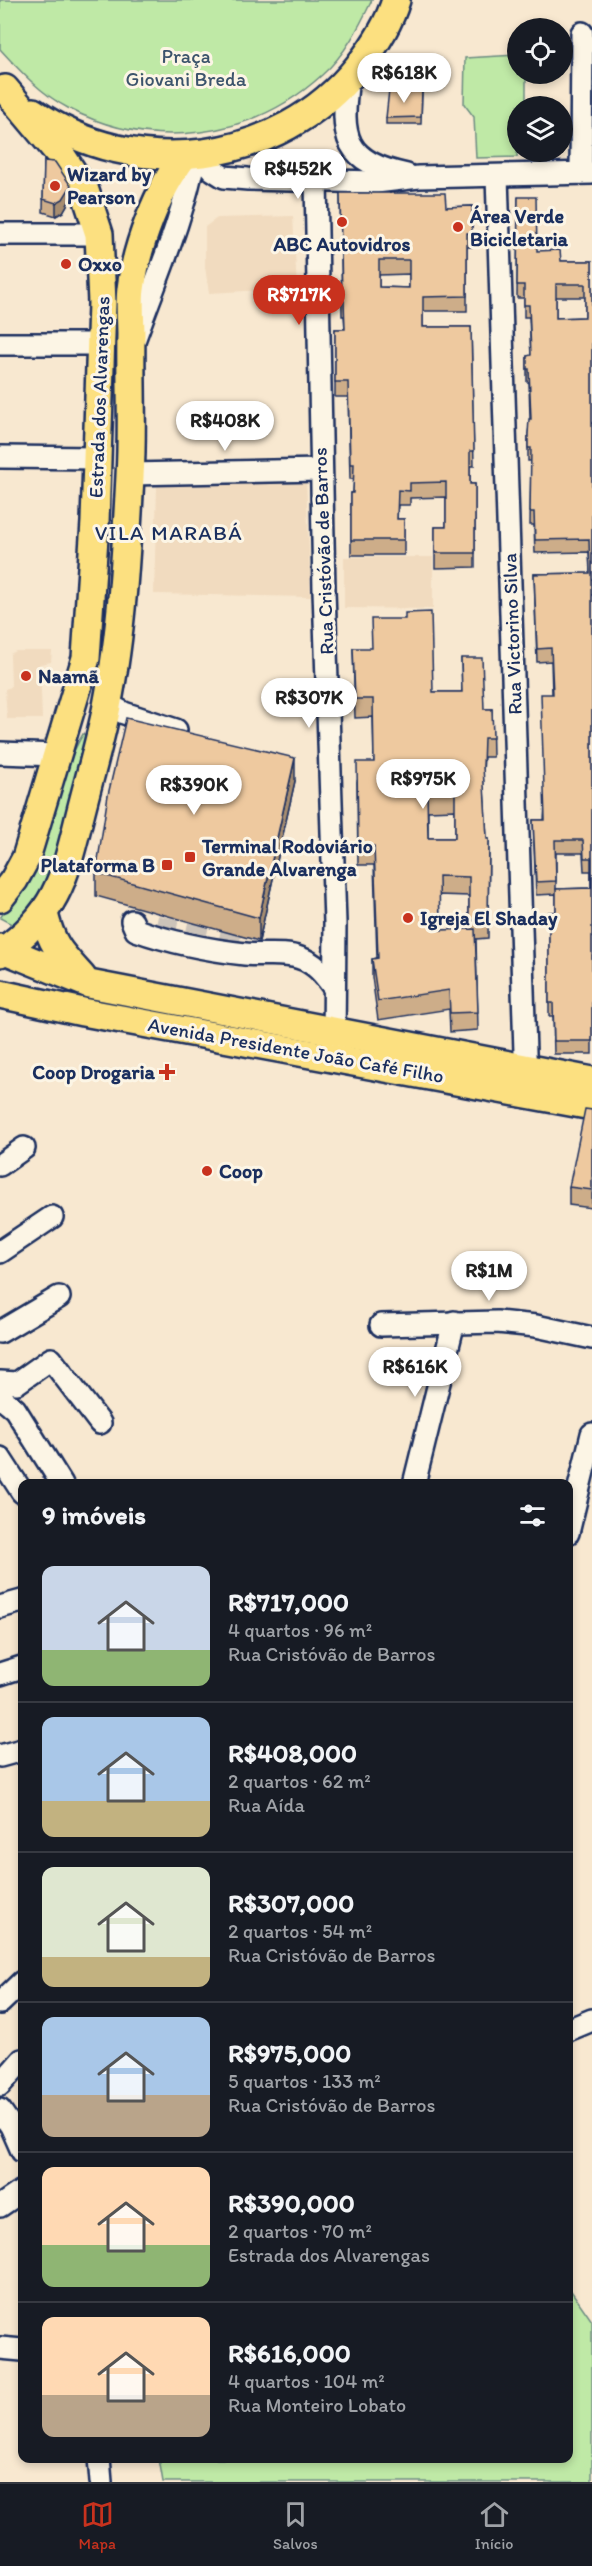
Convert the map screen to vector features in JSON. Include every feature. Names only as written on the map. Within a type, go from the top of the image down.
[{"type":"main road","points":[[2,87],[41,118],[82,139],[133,153],[193,155],[236,147],[279,130],[303,117],[348,79],[367,56],[396,2]]},
{"type":"main road","name":"Estrada dos Alvarengas","points":[[0,898],[14,880],[26,858],[86,658],[98,458],[102,303],[99,234],[93,211],[79,182],[63,158],[2,87]]},
{"type":"main road","name":"Estrada dos Alvarengas","points":[[2,950],[24,935],[45,914],[62,879],[108,704],[120,620],[130,474],[131,290],[138,255],[171,173],[193,155]]},
{"type":"main road","points":[[86,658],[94,689],[108,704]]},
{"type":"main road","points":[[45,914],[57,951],[89,984]]},
{"type":"main road","name":"Avenida Presidente João Café Filho","points":[[2,950],[89,984],[333,1030],[527,1080],[592,1106]]},
{"type":"main road","name":"Avenida Presidente João Café Filho","points":[[0,994],[95,1014],[336,1058],[527,1080],[592,1081]]},
{"type":"street","points":[[193,155],[224,177],[376,182],[420,177],[587,173],[582,33]]},
{"type":"street","points":[[348,79],[345,125],[349,141],[358,155],[371,164],[392,172],[420,177]]},
{"type":"street","name":"Rua Victorino Silva","points":[[497,176],[527,1080]]},
{"type":"street","name":"Rua Cristóvão de Barros","points":[[316,181],[321,470],[335,923],[333,1030],[336,1058]]},
{"type":"street","points":[[0,234],[99,234]]},
{"type":"street","points":[[0,344],[101,344]]},
{"type":"street","points":[[0,457],[98,458]]},
{"type":"street","points":[[130,474],[321,470]]},
{"type":"street","points":[[108,704],[124,713],[176,730]]},
{"type":"street","points":[[0,753],[57,755]]},
{"type":"street","points":[[132,921],[136,930],[227,951],[301,958],[320,971],[334,988]]},
{"type":"street","points":[[0,1165],[24,1148]]},
{"type":"street","points":[[0,1252],[52,1217]]},
{"type":"street","points":[[0,1332],[59,1297]]},
{"type":"street","points":[[415,1479],[454,1322]]},
{"type":"street","points":[[381,1324],[497,1322],[536,1326],[592,1338]]},
{"type":"street","points":[[0,1382],[17,1383],[51,1359],[100,1423]]},
{"type":"street","points":[[0,1397],[15,1408],[59,1479]]},
{"type":"street","points":[[573,1512],[592,1434]]},
{"type":"street","points":[[0,1458],[18,1486]]},
{"type":"street","points":[[0,1607],[18,1602]]},
{"type":"street","points":[[0,1674],[18,1668]]},
{"type":"street","points":[[0,1756],[18,1751]]},
{"type":"street","points":[[0,2003],[18,1986]]},
{"type":"street","points":[[573,2028],[592,2020]]},
{"type":"street","points":[[0,2085],[18,2065]]},
{"type":"street","points":[[0,2110],[12,2126],[18,2141]]},
{"type":"street","points":[[0,2206],[18,2194]]},
{"type":"street","points":[[0,2348],[18,2350]]},
{"type":"street","points":[[99,2463],[101,2482]]},
{"type":"shaded area","points":[[293,216],[297,288],[209,293],[205,267],[205,227],[217,218]]},
{"type":"shaded area","points":[[306,480],[311,597],[154,594],[157,486]]},
{"type":"shaded area","points":[[344,557],[433,557],[433,609],[344,608]]},
{"type":"shaded area","name":"Naamã","points":[[16,651],[52,651],[51,662],[40,664],[42,719],[7,719],[5,689],[11,687],[10,654]]},
{"type":"green space","name":"Praça Giovani Breda","points":[[0,0],[372,0],[357,30],[338,59],[294,97],[265,113],[233,125],[200,132],[167,134],[133,130],[100,122],[68,108],[40,89],[0,49]]},
{"type":"green space","points":[[507,56],[507,84],[526,84],[526,96],[507,96],[507,157],[476,158],[474,117],[464,104],[465,58]]},
{"type":"green space","points":[[83,734],[89,736],[50,892],[21,929],[0,918],[34,864],[63,778]]},
{"type":"green space","points":[[573,2294],[592,2321],[592,2482],[163,2482],[160,2463],[573,2463]]},
{"type":"building","points":[[389,90],[422,90],[421,117],[386,118]]},
{"type":"building","name":"Wizard by Pearson","points":[[44,161],[55,162],[71,186],[63,199],[56,203],[43,199]]},
{"type":"building","points":[[340,193],[445,193],[446,207],[472,206],[472,233],[467,233],[467,296],[423,297],[423,327],[471,327],[474,451],[470,451],[470,484],[475,484],[475,553],[435,553],[435,527],[446,527],[446,482],[410,483],[410,491],[398,490],[397,519],[404,519],[404,540],[351,540],[351,493],[353,493],[354,464],[350,464],[348,382],[335,382],[335,329],[345,329],[344,301],[342,301]],"holes":[[[379,260],[409,260],[409,288],[379,287]]]},
{"type":"building","points":[[518,197],[536,197],[537,251],[560,250],[561,261],[592,261],[592,1041],[554,1041],[553,1003],[549,1003],[549,912],[556,912],[556,889],[591,888],[591,858],[584,858],[583,840],[555,840],[556,881],[536,882],[533,820],[545,820],[541,694],[553,694],[551,648],[537,649],[534,574],[590,573],[589,539],[535,540],[534,512],[530,512],[531,448],[528,448],[529,419],[531,419],[529,369],[527,369],[527,356],[531,355],[529,305],[524,305],[524,285],[517,285]],"holes":[[[556,284],[585,284],[585,317],[556,318]]]},
{"type":"building","points":[[431,612],[433,692],[462,692],[461,658],[482,658],[484,709],[492,709],[493,738],[484,738],[483,766],[487,839],[489,839],[488,920],[469,920],[469,877],[439,876],[440,930],[475,929],[478,1012],[450,1013],[449,990],[378,1001],[372,959],[378,958],[374,846],[358,847],[357,762],[374,762],[373,699],[355,699],[353,648],[372,648],[371,619],[405,619],[405,613]],"holes":[[[427,792],[455,792],[455,838],[428,838]]]},
{"type":"building","name":"Terminal Rodoviário Grande Alvarenga","points":[[126,718],[295,758],[259,918],[96,873],[108,795]]},
{"type":"building","points":[[585,1109],[592,1110],[592,1190],[569,1187]]},
{"type":"tunnel","points":[[164,938],[175,888]]},
{"type":"tunnel","points":[[194,945],[204,898]]},
{"type":"tunnel","points":[[227,951],[237,905]]},
{"type":"place","name":"Wizard by Pearson","points":[[55,186]]},
{"type":"place","name":"ABC Autovidros","points":[[342,222]]},
{"type":"place","name":"Área Verde Bicicletaria","points":[[458,227]]},
{"type":"place","name":"Oxxo","points":[[66,264]]},
{"type":"place","name":"Naamã","points":[[26,676]]},
{"type":"place","name":"Terminal Rodoviário Grande Alvarenga","points":[[190,857]]},
{"type":"place","name":"Plataforma B","points":[[167,865]]},
{"type":"place","name":"Igreja El Shaday","points":[[408,918]]},
{"type":"place","name":"Coop Drogaria","points":[[167,1072]]},
{"type":"place","name":"Coop","points":[[207,1171]]},
{"type":"district","name":"VILA MARABÁ","points":[[169,533]]}]
